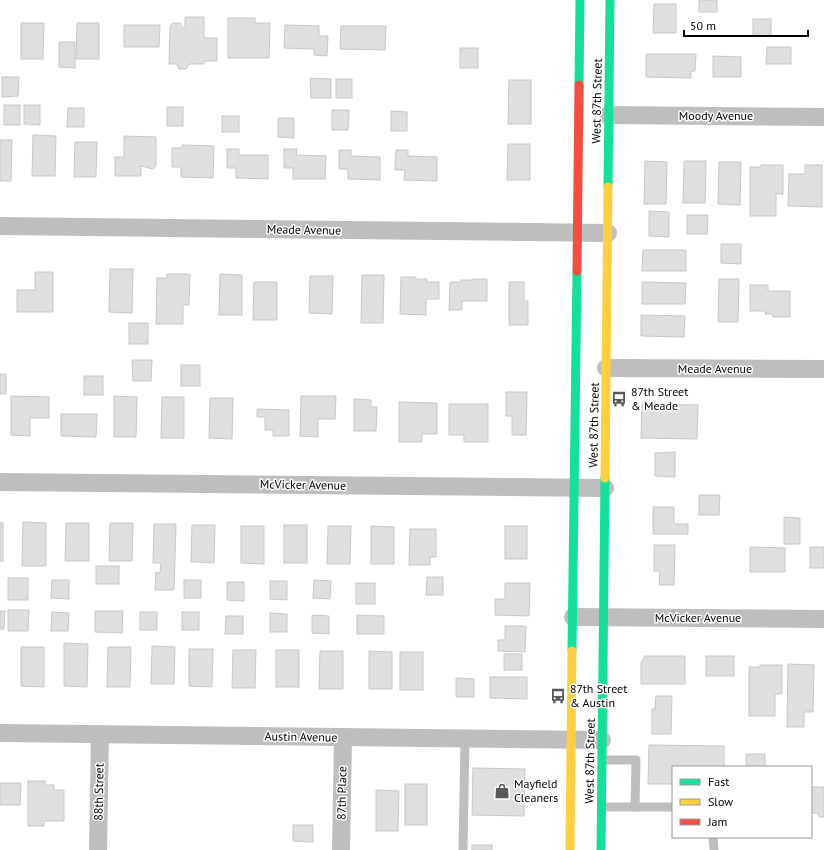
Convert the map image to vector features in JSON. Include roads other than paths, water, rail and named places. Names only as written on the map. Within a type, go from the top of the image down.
[{"type":"main road","name":"West 87th Street","points":[[570,850],[580,0]]},
{"type":"main road","name":"West 87th Street","points":[[601,850],[610,0]]},
{"type":"street","name":"Moody Avenue","points":[[608,115],[824,117]]},
{"type":"street","name":"Meade Avenue","points":[[0,226],[608,233]]},
{"type":"street","name":"Meade Avenue","points":[[606,368],[824,369]]},
{"type":"street","name":"McVicker Avenue","points":[[0,482],[605,488]]},
{"type":"street","name":"McVicker Avenue","points":[[573,617],[824,618]]},
{"type":"street","name":"Austin Avenue","points":[[0,733],[602,740]]},
{"type":"street","name":"88th Street","points":[[98,850],[100,734]]},
{"type":"street","name":"87th Place","points":[[341,850],[343,737]]},
{"type":"lane","points":[[463,850],[464,738]]},
{"type":"lane","points":[[602,760],[636,760],[635,806]]},
{"type":"lane","points":[[602,807],[672,807]]},
{"type":"lane","points":[[713,838],[714,850]]},
{"type":"place","name":"87th Street & Meade","points":[[619,399]]},
{"type":"place","name":"87th Street & Austin","points":[[558,696]]},
{"type":"place","name":"Mayfield Cleaners","points":[[502,791]]}]
